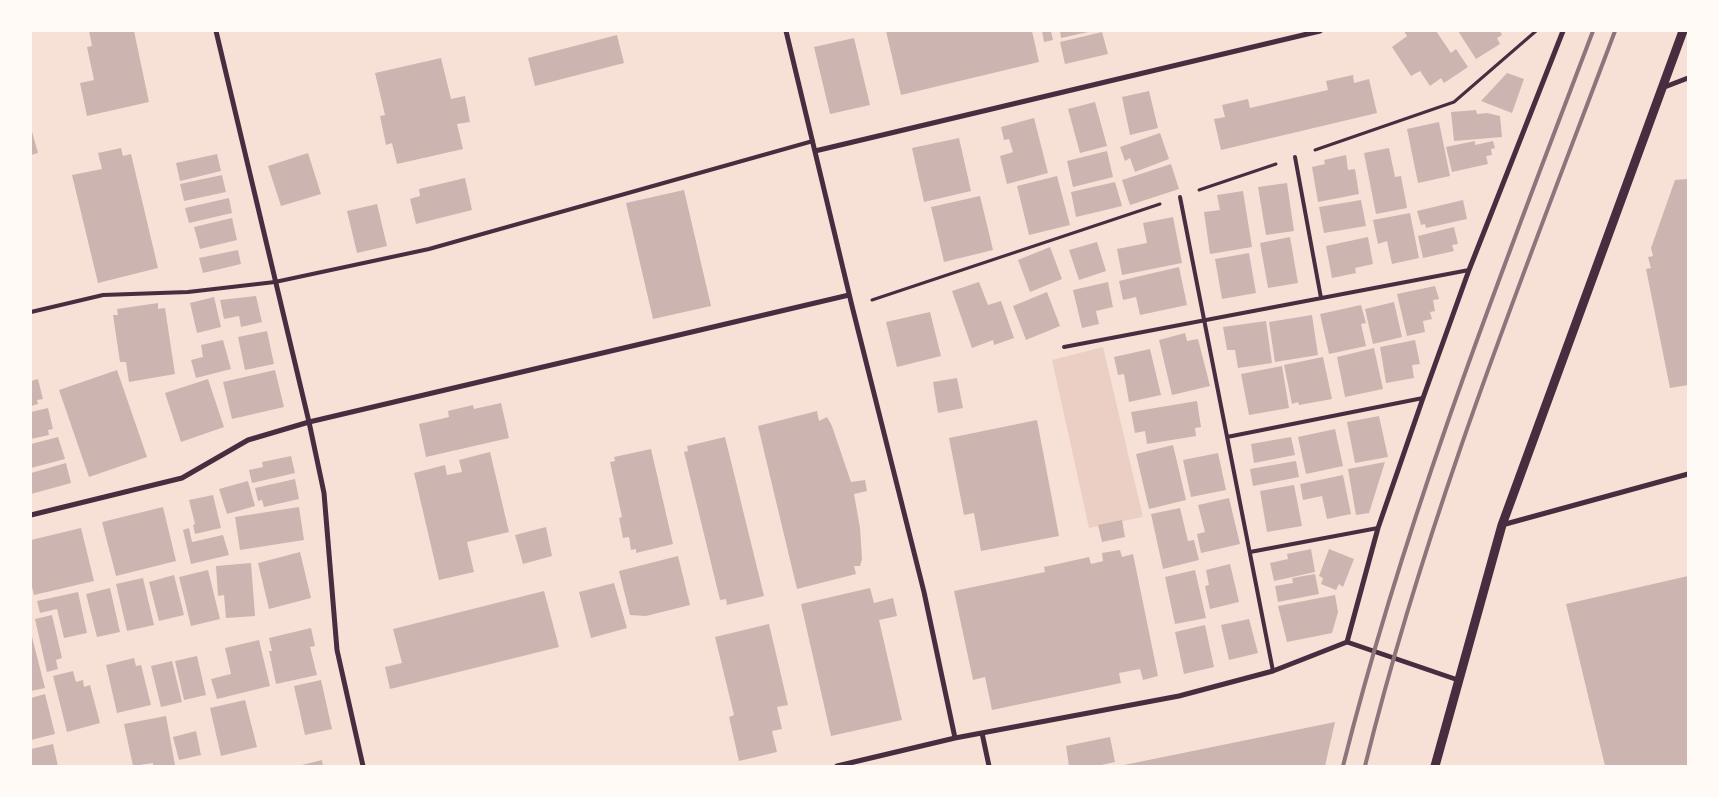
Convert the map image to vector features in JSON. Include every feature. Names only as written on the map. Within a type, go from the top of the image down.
[{"type":"street","points":[[216,31],[309,422],[324,493],[337,650],[363,766]]},
{"type":"street","points":[[786,31],[852,306],[924,592],[955,738]]},
{"type":"street","points":[[815,151],[1320,31]]},
{"type":"street","points":[[1347,642],[1378,528],[1423,398],[1469,270],[1563,31]]},
{"type":"street","points":[[1435,766],[1502,525],[1683,31]]},
{"type":"street","points":[[1661,88],[1688,78]]},
{"type":"street","points":[[31,515],[182,478],[248,440],[309,422],[850,295]]},
{"type":"street","points":[[1502,525],[1688,474]]},
{"type":"street","points":[[837,766],[955,738],[1178,696],[1273,671],[1347,642],[1458,680]]},
{"type":"street","points":[[982,733],[989,766]]},
{"type":"lane","points":[[31,312],[103,295],[188,292],[275,282],[429,249],[813,140]]},
{"type":"lane","points":[[1295,157],[1321,298]]},
{"type":"lane","points":[[1180,197],[1273,671]]},
{"type":"lane","points":[[1064,347],[1469,270]]},
{"type":"lane","points":[[1227,437],[1423,398]]},
{"type":"lane","points":[[1250,552],[1378,528]]},
{"type":"path","points":[[852,306],[1180,197],[1454,102],[1536,31]]},
{"type":"shaded area","points":[[1103,347],[1143,517],[1089,528],[1052,360]]},
{"type":"building","points":[[89,31],[134,31],[149,102],[87,116],[80,83],[94,80],[87,47],[92,46]]},
{"type":"building","points":[[886,31],[1032,31],[1039,62],[901,95]]},
{"type":"building","points":[[1042,31],[1051,31],[1053,40],[1044,42]]},
{"type":"building","points":[[1060,31],[1088,31],[1088,32],[1061,38]]},
{"type":"building","points":[[1404,31],[1436,31],[1451,53],[1456,49],[1468,67],[1444,83],[1441,78],[1430,86],[1420,71],[1411,76],[1392,47],[1407,36]]},
{"type":"building","points":[[1458,31],[1500,31],[1502,35],[1497,38],[1500,44],[1476,59]]},
{"type":"building","points":[[1102,32],[1108,54],[1065,64],[1060,42]]},
{"type":"building","points":[[617,35],[624,63],[535,86],[528,58]]},
{"type":"building","points":[[854,38],[870,105],[830,114],[814,47]]},
{"type":"building","points":[[441,58],[451,99],[465,96],[470,122],[457,124],[463,149],[397,164],[392,143],[386,145],[380,116],[385,115],[375,73]]},
{"type":"building","points":[[1507,73],[1524,79],[1512,113],[1481,101]]},
{"type":"building","points":[[1353,75],[1354,83],[1369,79],[1377,113],[1221,150],[1214,119],[1225,117],[1222,105],[1248,99],[1250,108],[1328,90],[1326,81]]},
{"type":"building","points":[[1149,91],[1158,128],[1130,135],[1122,97]]},
{"type":"building","points":[[1095,102],[1107,146],[1080,153],[1068,109]]},
{"type":"building","points":[[1476,110],[1477,114],[1487,113],[1500,116],[1502,137],[1454,141],[1451,112]]},
{"type":"building","points":[[1034,118],[1048,173],[1007,184],[1000,156],[1013,152],[1009,139],[1004,140],[1001,127]]},
{"type":"building","points":[[1439,122],[1450,176],[1418,183],[1407,129]]},
{"type":"building","points":[[31,128],[38,153],[31,155]]},
{"type":"building","points":[[1160,133],[1169,159],[1135,172],[1130,158],[1125,161],[1120,147]]},
{"type":"building","points":[[959,138],[971,191],[924,202],[912,148]]},
{"type":"building","points":[[1475,141],[1475,145],[1493,141],[1495,148],[1491,149],[1492,155],[1486,156],[1488,164],[1452,172],[1446,147]]},
{"type":"building","points":[[121,148],[123,156],[131,154],[158,268],[98,283],[72,175],[102,169],[98,153]]},
{"type":"building","points":[[1389,148],[1395,177],[1401,176],[1407,208],[1376,214],[1364,153]]},
{"type":"building","points":[[1107,151],[1113,177],[1073,187],[1067,161]]},
{"type":"building","points":[[308,153],[321,194],[281,206],[268,166]]},
{"type":"building","points":[[217,154],[221,171],[180,181],[176,163]]},
{"type":"building","points":[[1346,155],[1348,170],[1355,169],[1359,194],[1318,202],[1312,167],[1325,164],[1324,160]]},
{"type":"building","points":[[1171,164],[1179,189],[1130,205],[1122,180]]},
{"type":"building","points":[[222,175],[226,192],[184,201],[180,184]]},
{"type":"building","points":[[1057,176],[1070,225],[1029,235],[1017,186]]},
{"type":"building","points":[[465,178],[472,210],[416,224],[410,199],[420,196],[419,189]]},
{"type":"building","points":[[1688,179],[1688,385],[1670,388],[1646,269],[1651,268],[1648,257],[1653,256],[1651,248],[1675,180]]},
{"type":"building","points":[[1115,182],[1122,206],[1076,217],[1071,192]]},
{"type":"building","points":[[1287,183],[1294,231],[1266,235],[1258,187]]},
{"type":"building","points":[[684,190],[711,306],[653,319],[626,203]]},
{"type":"building","points":[[1243,191],[1252,247],[1210,254],[1204,212],[1220,210],[1217,195]]},
{"type":"building","points":[[980,196],[993,250],[944,262],[931,207]]},
{"type":"building","points":[[229,198],[232,213],[189,223],[185,208]]},
{"type":"building","points":[[1361,200],[1366,226],[1324,233],[1319,207]]},
{"type":"building","points":[[1463,200],[1467,219],[1426,228],[1425,224],[1421,225],[1417,211]]},
{"type":"building","points":[[377,204],[387,246],[357,253],[347,211]]},
{"type":"building","points":[[1410,213],[1419,258],[1392,264],[1387,241],[1378,244],[1373,220]]},
{"type":"building","points":[[1173,217],[1182,263],[1122,275],[1117,249],[1147,243],[1143,223]]},
{"type":"building","points":[[232,218],[237,240],[200,249],[194,227]]},
{"type":"building","points":[[1454,227],[1458,244],[1452,245],[1454,251],[1423,258],[1418,236]]},
{"type":"building","points":[[1290,237],[1298,283],[1268,288],[1260,243]]},
{"type":"building","points":[[1368,237],[1373,264],[1355,268],[1356,273],[1332,278],[1326,246]]},
{"type":"building","points":[[1097,242],[1106,271],[1079,280],[1069,250]]},
{"type":"building","points":[[1050,247],[1062,279],[1030,292],[1018,260]]},
{"type":"building","points":[[238,250],[241,264],[203,273],[199,258]]},
{"type":"building","points":[[1249,253],[1256,293],[1222,299],[1215,259]]},
{"type":"building","points":[[1179,267],[1187,305],[1140,315],[1136,297],[1123,300],[1119,281]]},
{"type":"building","points":[[979,282],[988,305],[1001,301],[1014,338],[994,345],[993,340],[972,348],[952,291]]},
{"type":"building","points":[[1108,282],[1113,307],[1096,311],[1099,324],[1082,328],[1073,290]]},
{"type":"building","points":[[1435,286],[1439,299],[1433,300],[1435,311],[1430,312],[1432,319],[1423,321],[1425,332],[1407,336],[1397,294]]},
{"type":"building","points":[[1047,292],[1060,326],[1026,340],[1013,306]]},
{"type":"building","points":[[256,296],[262,322],[241,327],[239,316],[224,319],[220,300]]},
{"type":"building","points":[[214,297],[221,327],[197,333],[190,303]]},
{"type":"building","points":[[1394,302],[1402,337],[1373,344],[1365,309]]},
{"type":"building","points":[[158,303],[158,309],[165,308],[175,374],[129,382],[126,362],[120,362],[113,315],[118,315],[117,309]]},
{"type":"building","points":[[1361,305],[1366,323],[1361,324],[1366,346],[1329,354],[1320,314]]},
{"type":"building","points":[[930,312],[941,356],[897,367],[886,322]]},
{"type":"building","points":[[1312,315],[1318,355],[1275,362],[1269,322]]},
{"type":"building","points":[[1266,321],[1272,363],[1238,368],[1235,350],[1227,350],[1223,327]]},
{"type":"building","points":[[267,331],[274,364],[245,370],[238,337]]},
{"type":"building","points":[[1185,333],[1187,341],[1198,339],[1210,386],[1172,395],[1159,340]]},
{"type":"building","points":[[223,340],[231,369],[196,378],[191,360],[203,357],[201,345]]},
{"type":"building","points":[[1415,340],[1420,364],[1412,365],[1414,378],[1386,383],[1380,347]]},
{"type":"building","points":[[1374,348],[1383,389],[1345,397],[1337,357]]},
{"type":"building","points":[[1150,349],[1161,395],[1129,402],[1124,374],[1118,375],[1114,357]]},
{"type":"building","points":[[1323,357],[1332,399],[1299,405],[1298,402],[1292,404],[1284,365]]},
{"type":"building","points":[[1282,366],[1289,408],[1249,415],[1241,374]]},
{"type":"building","points":[[117,370],[147,457],[89,477],[59,390]]},
{"type":"building","points":[[275,370],[284,407],[232,419],[223,382]]},
{"type":"building","points":[[957,378],[963,408],[938,413],[933,382]]},
{"type":"building","points":[[38,379],[43,399],[37,400],[38,404],[31,406],[31,381]]},
{"type":"building","points":[[208,379],[224,427],[181,442],[165,393]]},
{"type":"building","points":[[1197,401],[1201,427],[1195,428],[1196,436],[1147,444],[1145,431],[1135,433],[1131,412]]},
{"type":"building","points":[[501,403],[509,438],[426,457],[419,424],[449,417],[448,411],[473,405],[474,409]]},
{"type":"building","points":[[48,408],[53,429],[48,430],[49,435],[31,439],[31,412]]},
{"type":"building","points":[[817,411],[819,421],[827,417],[832,426],[851,482],[865,480],[867,491],[854,494],[860,528],[862,559],[860,566],[854,566],[856,574],[797,589],[758,426]]},
{"type":"building","points":[[1379,416],[1388,457],[1355,463],[1347,422]]},
{"type":"building","points":[[1037,420],[1059,536],[981,551],[974,513],[964,515],[949,438]]},
{"type":"building","points":[[1335,429],[1343,466],[1306,474],[1298,437]]},
{"type":"building","points":[[58,437],[65,459],[31,468],[31,444]]},
{"type":"building","points":[[725,437],[764,596],[727,605],[726,599],[720,600],[684,452],[688,451],[687,446]]},
{"type":"building","points":[[1291,437],[1295,455],[1254,463],[1251,444]]},
{"type":"building","points":[[1173,445],[1186,500],[1149,509],[1136,454]]},
{"type":"building","points":[[651,449],[673,544],[636,553],[636,549],[631,550],[629,537],[623,538],[619,518],[622,517],[610,462],[615,461],[614,457]]},
{"type":"building","points":[[490,452],[509,532],[467,542],[474,572],[439,580],[414,473],[445,465],[447,475],[462,472],[459,460]]},
{"type":"building","points":[[1218,453],[1226,490],[1191,497],[1183,460]]},
{"type":"building","points":[[291,456],[295,473],[252,483],[249,470],[263,467],[262,462]]},
{"type":"building","points":[[1296,461],[1299,477],[1253,486],[1250,469]]},
{"type":"building","points":[[1385,462],[1369,513],[1356,515],[1348,469]]},
{"type":"building","points":[[66,463],[71,483],[31,494],[31,473]]},
{"type":"building","points":[[1343,475],[1351,514],[1327,519],[1322,496],[1303,500],[1300,484]]},
{"type":"building","points":[[295,479],[299,499],[264,507],[262,500],[258,501],[255,488]]},
{"type":"building","points":[[248,481],[255,506],[227,514],[219,489]]},
{"type":"building","points":[[1294,485],[1302,526],[1267,532],[1260,491]]},
{"type":"building","points":[[213,495],[221,528],[195,534],[193,525],[195,524],[189,500]]},
{"type":"building","points":[[1229,498],[1240,544],[1201,553],[1197,534],[1205,532],[1198,505]]},
{"type":"building","points":[[163,507],[176,561],[116,576],[102,522]]},
{"type":"building","points":[[299,507],[304,540],[240,550],[235,517]]},
{"type":"building","points":[[1180,508],[1188,541],[1194,540],[1199,560],[1163,569],[1151,514]]},
{"type":"building","points":[[1122,520],[1125,537],[1102,542],[1098,525]]},
{"type":"building","points":[[546,527],[552,556],[523,564],[515,535]]},
{"type":"building","points":[[81,528],[94,581],[34,595],[31,583],[31,540]]},
{"type":"building","points":[[189,528],[192,542],[223,535],[229,555],[191,564],[183,530]]},
{"type":"building","points":[[1311,549],[1315,572],[1274,581],[1270,563],[1288,559],[1287,554]]},
{"type":"building","points":[[1329,549],[1354,559],[1343,587],[1339,584],[1336,590],[1321,584],[1323,578],[1319,576]]},
{"type":"building","points":[[1120,550],[1122,557],[1133,554],[1158,676],[1143,680],[1140,669],[1119,673],[1121,683],[992,710],[985,677],[973,680],[954,591],[1045,572],[1044,567],[1089,557],[1091,564],[1103,561],[1102,553]]},
{"type":"building","points":[[300,552],[311,598],[269,609],[258,563]]},
{"type":"building","points":[[678,556],[690,605],[646,616],[630,615],[619,571]]},
{"type":"building","points":[[251,563],[255,616],[226,618],[224,595],[218,596],[216,566]]},
{"type":"building","points":[[1230,564],[1239,602],[1210,609],[1205,586],[1209,585],[1206,570]]},
{"type":"building","points":[[208,570],[220,619],[191,626],[179,577]]},
{"type":"building","points":[[1195,570],[1206,618],[1175,624],[1165,577]]},
{"type":"building","points":[[1315,574],[1319,594],[1278,602],[1275,586],[1293,583],[1292,578]]},
{"type":"building","points":[[174,575],[184,615],[159,621],[149,582]]},
{"type":"building","points":[[1688,576],[1688,766],[1605,766],[1566,604]]},
{"type":"building","points":[[143,578],[154,625],[127,631],[116,584]]},
{"type":"building","points":[[614,583],[627,628],[591,638],[579,592]]},
{"type":"building","points":[[110,588],[120,632],[97,637],[86,594]]},
{"type":"building","points":[[870,588],[874,603],[893,598],[897,616],[879,620],[902,720],[831,736],[801,604]]},
{"type":"building","points":[[544,591],[559,647],[390,689],[385,667],[402,663],[393,629]]},
{"type":"building","points":[[78,592],[87,633],[64,638],[57,609],[40,613],[37,601]]},
{"type":"building","points":[[1335,595],[1338,612],[1332,633],[1287,642],[1278,606]]},
{"type":"building","points":[[52,615],[62,658],[56,660],[58,669],[47,672],[35,619]]},
{"type":"building","points":[[1249,619],[1258,653],[1229,660],[1221,625]]},
{"type":"building","points":[[769,624],[788,705],[777,707],[782,729],[772,731],[777,752],[739,761],[729,717],[734,715],[715,637]]},
{"type":"building","points":[[1205,625],[1214,667],[1184,674],[1175,632]]},
{"type":"building","points":[[311,628],[315,646],[310,647],[317,675],[276,684],[269,651],[272,651],[269,638]]},
{"type":"building","points":[[31,633],[45,688],[31,691]]},
{"type":"building","points":[[259,640],[270,686],[217,699],[211,679],[231,674],[225,648]]},
{"type":"building","points":[[197,656],[206,695],[184,700],[175,661]]},
{"type":"building","points":[[134,658],[136,666],[141,665],[151,705],[117,713],[106,665]]},
{"type":"building","points":[[172,661],[182,702],[161,707],[151,666]]},
{"type":"building","points":[[73,671],[76,682],[83,680],[84,687],[90,685],[100,723],[67,732],[53,676]]},
{"type":"building","points":[[321,680],[332,729],[305,735],[294,686]]},
{"type":"building","points":[[45,694],[55,734],[31,740],[31,698]]},
{"type":"building","points":[[245,700],[257,747],[221,756],[210,708]]},
{"type":"building","points":[[166,716],[175,765],[153,766],[153,763],[133,766],[124,724]]},
{"type":"building","points":[[1335,722],[1325,766],[1124,765]]},
{"type":"building","points":[[196,731],[201,755],[179,760],[173,737]]},
{"type":"building","points":[[1110,737],[1115,762],[1097,766],[1069,766],[1066,746]]},
{"type":"building","points":[[53,744],[58,766],[31,766],[31,749]]},
{"type":"building","points":[[322,760],[323,766],[302,766],[302,765]]},
{"type":"railway","points":[[1343,766],[1368,672],[1396,579],[1457,395],[1593,31]]},
{"type":"railway","points":[[1365,766],[1417,579],[1447,487],[1512,303],[1615,31]]}]
